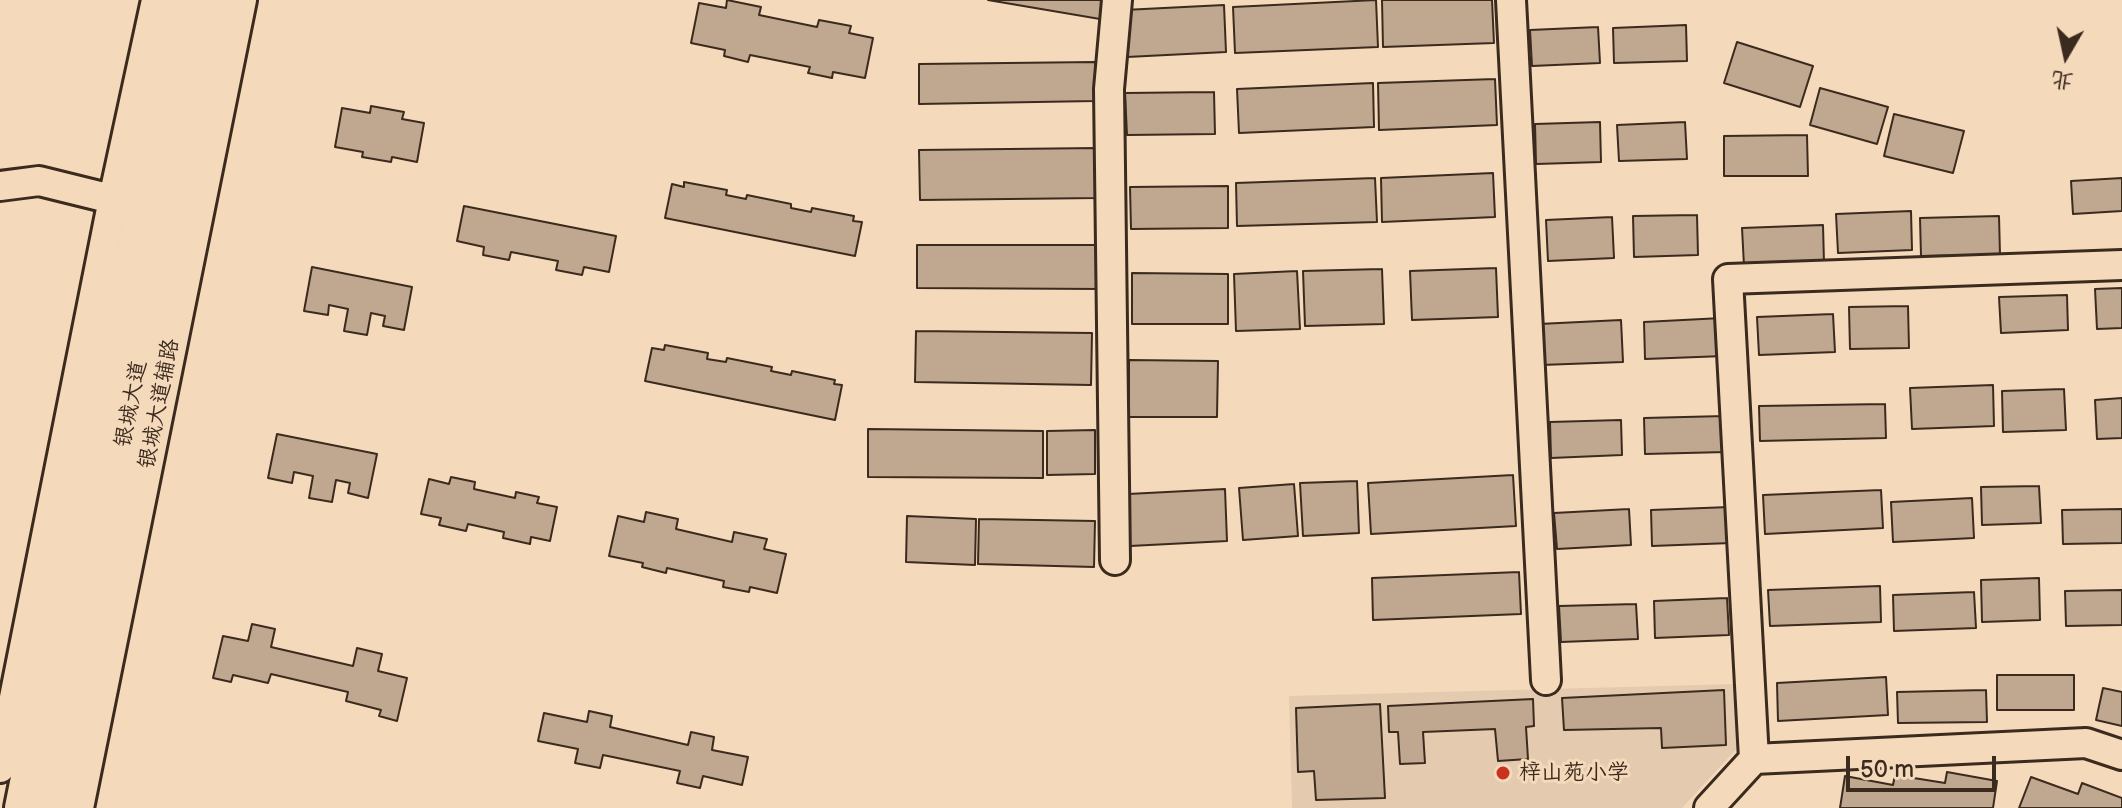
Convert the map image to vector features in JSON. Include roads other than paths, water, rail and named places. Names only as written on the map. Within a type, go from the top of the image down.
[{"type":"main road","name":"银城大道","points":[[23,808],[128,203],[185,0]]},
{"type":"main road","name":"银城大道","points":[[51,808],[213,0]]},
{"type":"street","points":[[0,768],[128,203],[156,0]]},
{"type":"street","name":"银城大道辅路","points":[[79,808],[242,0]]},
{"type":"street","points":[[1115,560],[1109,89],[1117,0]]},
{"type":"street","points":[[1511,0],[1546,680]]},
{"type":"street","points":[[0,186],[39,181],[128,203]]},
{"type":"street","points":[[1754,759],[1728,279],[2122,265]]},
{"type":"street","points":[[1709,808],[1754,759],[2086,743],[2122,755]]},
{"type":"place","name":"梓山苑小学","points":[[1503,773]]}]
